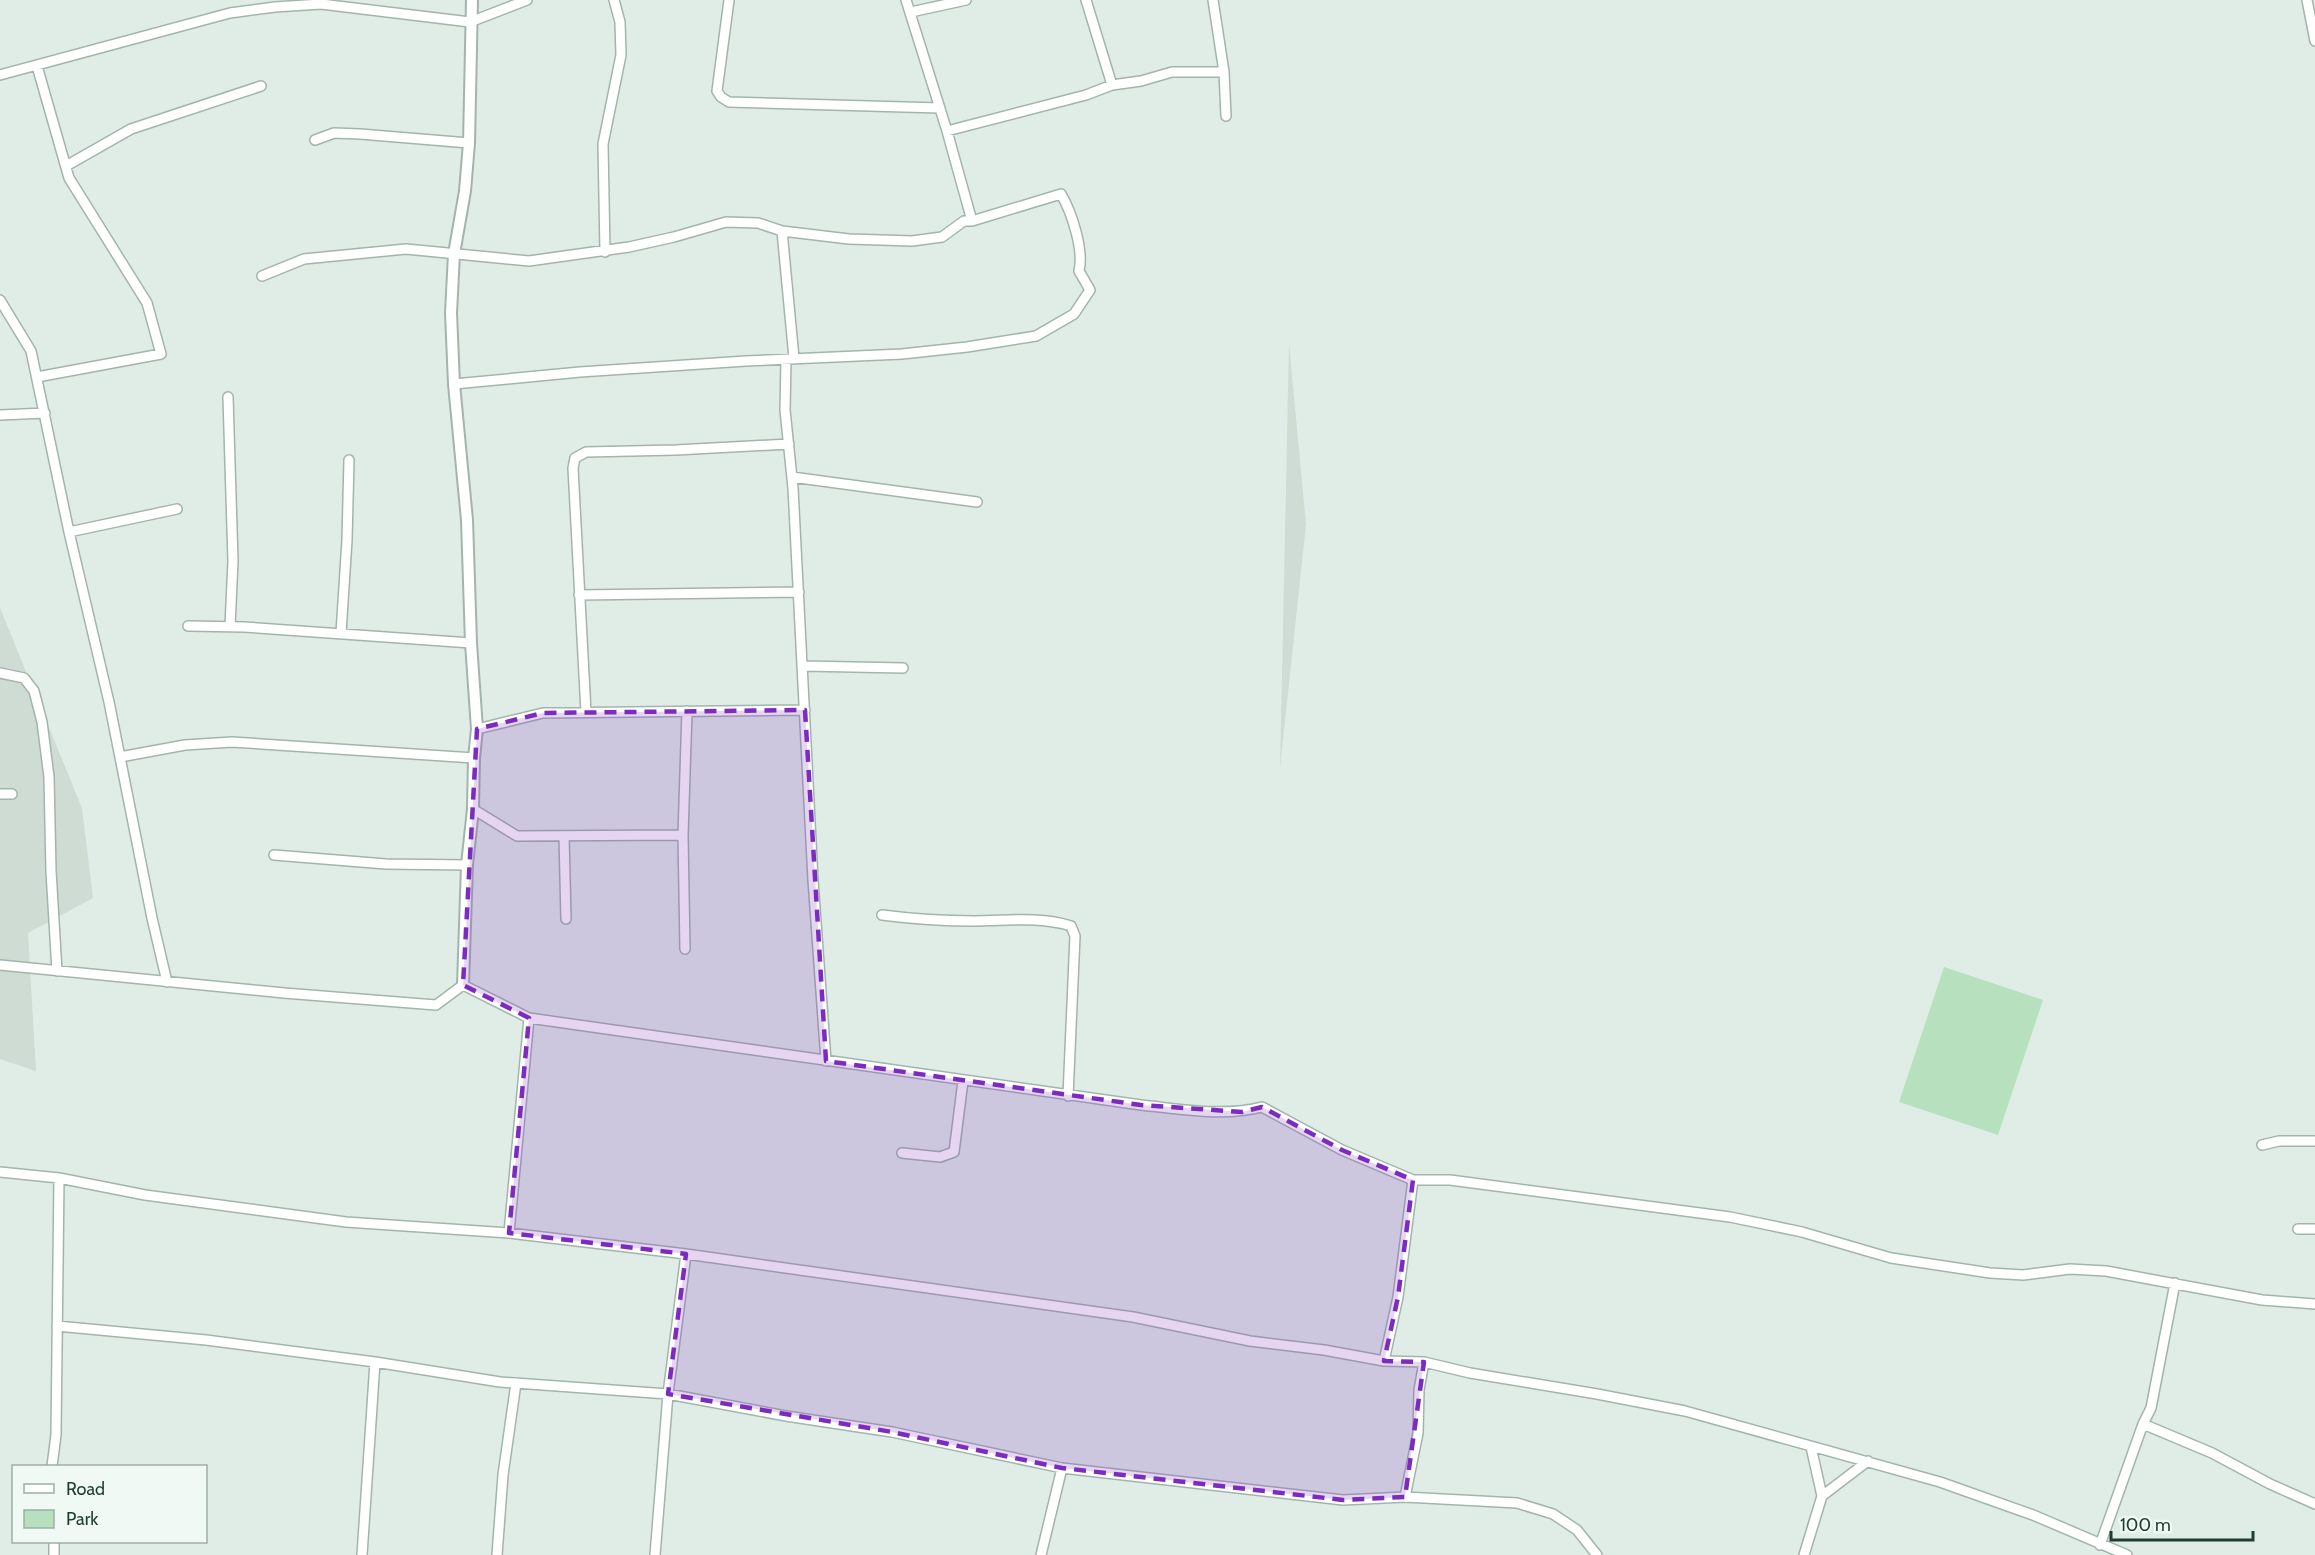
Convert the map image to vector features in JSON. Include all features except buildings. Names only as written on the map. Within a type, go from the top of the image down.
[{"type":"street","points":[[463,985],[467,865],[473,809],[477,729],[471,643],[467,520],[454,384],[451,313],[454,254],[465,191],[469,143],[472,0]]},
{"type":"street","points":[[0,75],[230,13],[275,7],[364,4],[470,22],[527,0]]},
{"type":"street","points":[[605,252],[603,144],[621,55],[620,22],[614,0]]},
{"type":"street","points":[[729,0],[717,91],[729,102],[793,102],[940,108]]},
{"type":"street","points":[[906,0],[972,221]]},
{"type":"street","points":[[911,12],[966,0]]},
{"type":"street","points":[[1086,0],[1112,85]]},
{"type":"street","points":[[1213,0],[1224,72],[1226,116]]},
{"type":"street","points":[[2307,0],[2315,41]]},
{"type":"street","points":[[37,66],[69,178],[147,303],[161,354],[37,377]]},
{"type":"street","points":[[947,131],[1086,95],[1112,85],[1142,81],[1172,72],[1224,72]]},
{"type":"street","points":[[66,166],[131,129],[261,86]]},
{"type":"street","points":[[315,140],[334,133],[469,143]]},
{"type":"street","points":[[262,276],[304,259],[405,249],[529,261],[605,252],[674,237],[726,222],[758,223],[782,231],[849,239],[912,241],[942,237],[964,221],[972,221],[1061,194],[1082,259],[1079,271],[1090,290],[1074,315],[1036,336],[967,347],[902,354],[580,372],[454,384]]},
{"type":"street","points":[[782,231],[790,359],[785,410],[792,477],[813,880],[825,1060]]},
{"type":"street","points":[[0,300],[31,351],[167,982]]},
{"type":"street","points":[[228,397],[233,561],[230,626]]},
{"type":"street","points":[[0,415],[45,413]]},
{"type":"street","points":[[586,712],[573,468],[575,458],[586,452],[789,444]]},
{"type":"street","points":[[342,633],[349,459]]},
{"type":"street","points":[[792,477],[977,502]]},
{"type":"street","points":[[69,532],[177,509]]},
{"type":"street","points":[[579,595],[799,592]]},
{"type":"street","points":[[188,626],[230,626],[471,643]]},
{"type":"street","points":[[803,666],[903,668]]},
{"type":"street","points":[[0,674],[24,678],[34,691],[42,722],[49,777],[51,872],[57,971]]},
{"type":"street","points":[[477,729],[543,713],[805,710]]},
{"type":"street","points":[[685,949],[683,835],[687,711]]},
{"type":"street","points":[[120,757],[184,745],[232,742],[474,758]]},
{"type":"street","points":[[0,794],[12,794]]},
{"type":"street","points":[[473,809],[517,836],[683,835]]},
{"type":"street","points":[[564,836],[566,920]]},
{"type":"street","points":[[274,855],[386,864],[467,865]]},
{"type":"street","points":[[882,915],[950,921],[1033,919],[1071,926],[1075,936],[1068,1096]]},
{"type":"street","points":[[0,965],[436,1005],[463,985]]},
{"type":"street","points":[[463,985],[530,1018],[1068,1096],[1207,1111],[1242,1112],[1262,1107],[1342,1150],[1413,1180],[1450,1180],[1730,1217],[1802,1232],[1891,1258],[1990,1273],[2023,1275],[2082,1270],[2106,1271],[2262,1300],[2315,1304]]},
{"type":"street","points":[[510,1233],[530,1018]]},
{"type":"street","points":[[902,1153],[940,1157],[954,1152],[963,1081]]},
{"type":"street","points":[[2262,1145],[2279,1141],[2315,1141]]},
{"type":"street","points":[[0,1172],[59,1178],[146,1195],[346,1222],[510,1233],[686,1254],[1133,1317],[1250,1341],[1324,1350],[1384,1361],[1424,1362],[1470,1373],[1685,1411],[1811,1448],[1868,1461],[1941,1482],[1989,1499],[2127,1555]]},
{"type":"street","points":[[52,1465],[56,1435],[59,1178]]},
{"type":"street","points":[[1384,1361],[1398,1297],[1413,1180]]},
{"type":"street","points":[[2298,1229],[2315,1229]]},
{"type":"street","points":[[655,1555],[668,1394],[686,1254]]},
{"type":"street","points":[[2100,1545],[2143,1424],[2151,1408],[2175,1283]]},
{"type":"street","points":[[57,1326],[206,1340],[516,1383],[668,1394],[786,1416],[892,1432],[1062,1468],[1343,1500],[1405,1497],[1517,1503],[1553,1514],[1576,1530],[1597,1555]]},
{"type":"street","points":[[362,1555],[375,1362]]},
{"type":"street","points":[[1405,1497],[1418,1432],[1419,1390],[1424,1362]]},
{"type":"street","points":[[497,1555],[503,1475],[516,1383]]},
{"type":"street","points":[[2143,1424],[2212,1453],[2270,1484],[2315,1504]]},
{"type":"street","points":[[1804,1555],[1822,1496],[1811,1448]]},
{"type":"street","points":[[1822,1496],[1868,1461]]},
{"type":"street","points":[[1041,1555],[1062,1468]]},
{"type":"highlighted area","points":[[805,710],[826,1061],[1141,1105],[1242,1112],[1262,1107],[1342,1150],[1413,1180],[1398,1297],[1384,1361],[1424,1362],[1405,1497],[1343,1500],[1062,1468],[892,1432],[668,1394],[686,1254],[509,1233],[529,1018],[463,985],[477,729],[543,713]]},
{"type":"shaded area","points":[[1289,344],[1306,524],[1280,768]]},
{"type":"shaded area","points":[[0,608],[82,808],[93,898],[28,933],[36,1071],[0,1059]]},
{"type":"green space","points":[[1944,967],[2043,1000],[1998,1135],[1899,1102]]}]
